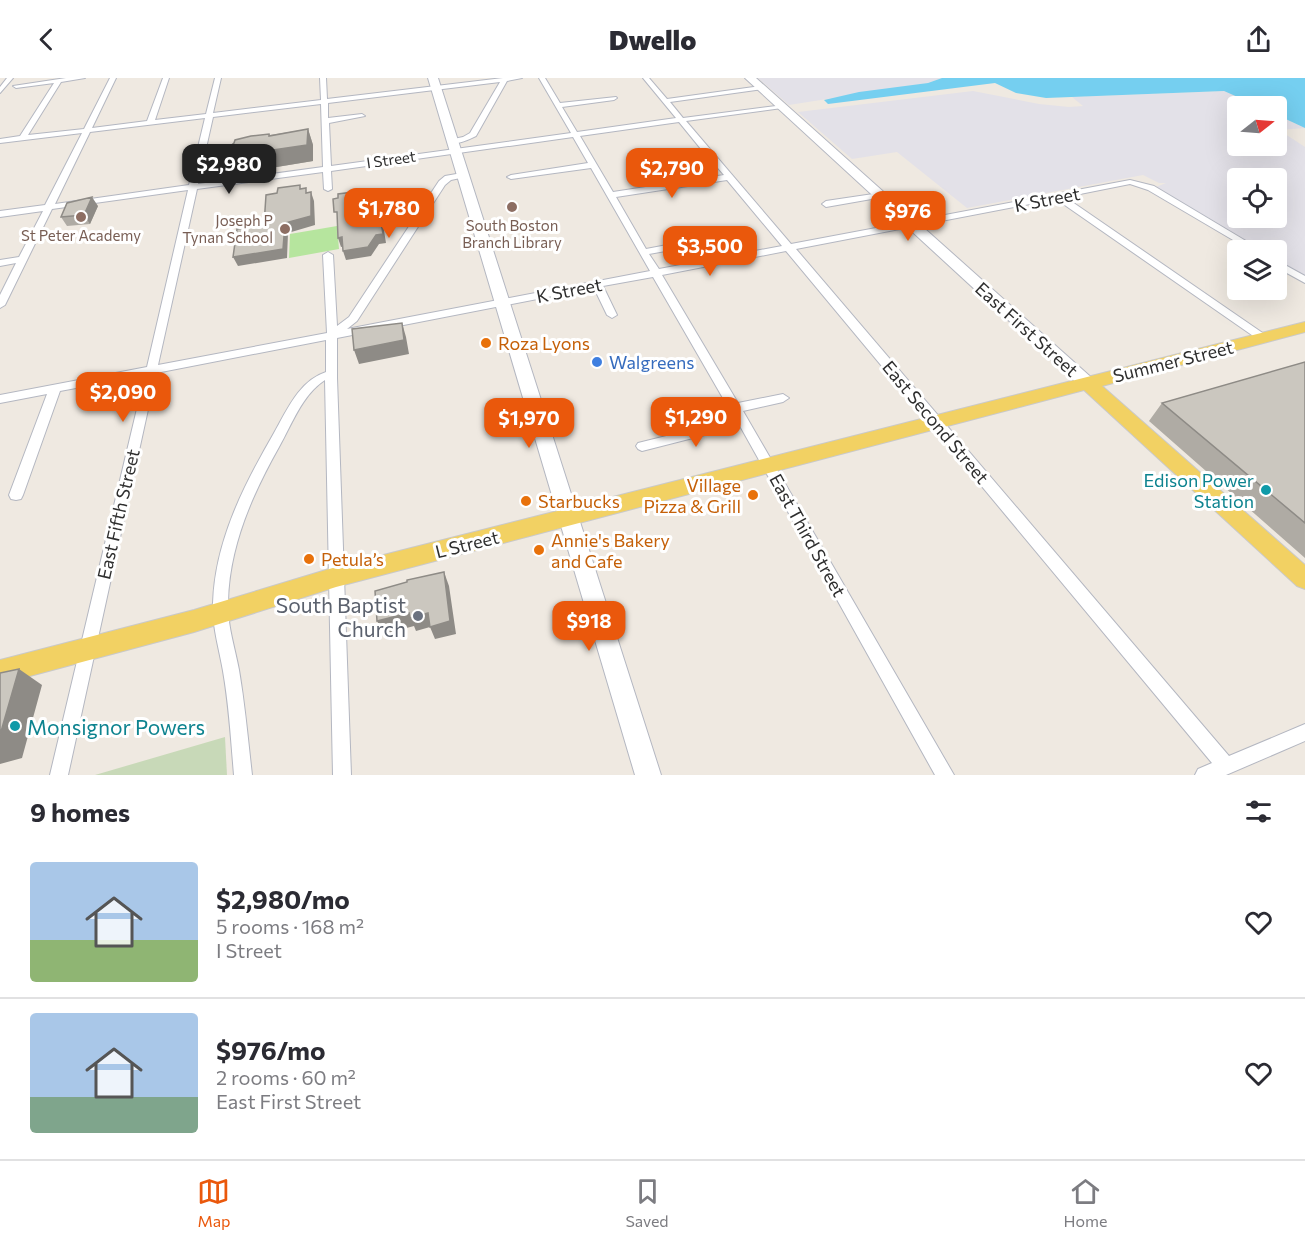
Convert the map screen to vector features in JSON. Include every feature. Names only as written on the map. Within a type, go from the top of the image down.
[{"type":"main road","name":"East First Street","points":[[750,78],[1305,579]]},
{"type":"main road","points":[[434,83],[648,775]]},
{"type":"main road","name":"Summer Street","points":[[937,423],[1305,327]]},
{"type":"main road","name":"L Street","points":[[0,672],[221,613],[336,577],[937,423]]},
{"type":"street","points":[[0,91],[9,78]]},
{"type":"street","points":[[16,86],[82,78]]},
{"type":"street","points":[[0,305],[113,78]]},
{"type":"street","points":[[150,123],[166,78]]},
{"type":"street","name":"East Fifth Street","points":[[59,775],[218,78]]},
{"type":"street","points":[[323,78],[328,189]]},
{"type":"street","points":[[0,141],[323,101],[434,83],[519,78]]},
{"type":"street","name":"East Third Street","points":[[542,78],[769,466],[945,775]]},
{"type":"street","name":"East Second Street","points":[[646,78],[1226,766]]},
{"type":"street","points":[[454,147],[473,134],[508,79]]},
{"type":"street","points":[[23,138],[60,81]]},
{"type":"street","points":[[665,101],[761,88]]},
{"type":"street","points":[[558,105],[614,98]]},
{"type":"street","name":"I Street","points":[[0,214],[326,168],[454,147],[576,136],[782,106]]},
{"type":"street","points":[[325,121],[362,116]]},
{"type":"street","points":[[650,158],[707,150]]},
{"type":"street","points":[[511,177],[593,165]]},
{"type":"street","points":[[332,335],[353,320],[442,183],[448,178],[462,175]]},
{"type":"street","points":[[610,195],[729,177]]},
{"type":"street","name":"K Street","points":[[0,399],[1058,196],[1138,183],[1151,188],[1239,240]]},
{"type":"street","points":[[826,204],[880,195]]},
{"type":"street","points":[[1058,196],[1263,338]]},
{"type":"street","points":[[644,252],[704,241]]},
{"type":"street","points":[[328,255],[332,335],[331,374],[342,775]]},
{"type":"street","points":[[0,263],[23,259]]},
{"type":"street","points":[[1287,269],[1305,280]]},
{"type":"street","points":[[597,285],[612,315]]},
{"type":"street","points":[[243,775],[238,715],[221,613],[226,561],[236,525],[253,483],[306,390],[320,377],[331,374]]},
{"type":"street","points":[[16,495],[55,388]]},
{"type":"street","points":[[735,408],[783,398]]},
{"type":"street","points":[[642,446],[742,421]]},
{"type":"street","points":[[1204,775],[1305,732]]},
{"type":"shaded area","points":[[758,78],[942,78],[928,83],[789,105]]},
{"type":"shaded area","points":[[973,91],[1039,104],[1069,107],[1083,106],[1072,97],[1224,91],[1235,96],[1227,96],[1227,156],[1287,156],[1287,135],[1305,147],[1305,277],[1287,265],[1287,240],[1245,240],[1156,187],[1166,183],[1159,183],[1143,175],[967,208],[897,152],[852,159],[798,112]]},
{"type":"shaded area","points":[[1287,120],[1305,128],[1287,129]]},
{"type":"green space","points":[[337,226],[339,249],[289,258],[290,234]]},
{"type":"green space","points":[[225,737],[227,775],[95,775]]},
{"type":"water","points":[[942,78],[1305,78],[1305,128],[1287,120],[1287,96],[1235,96],[1224,91],[1046,98],[1016,93],[995,83],[828,104],[824,100],[859,92],[928,83]]},
{"type":"building","points":[[308,129],[307,145],[233,156],[234,149],[229,147],[235,140],[251,136],[269,134],[269,136]]},
{"type":"building","points":[[300,185],[300,189],[306,188],[306,193],[311,192],[311,216],[285,223],[283,249],[233,257],[237,229],[264,225],[266,195],[277,193],[278,188]]},
{"type":"building","points":[[361,191],[372,194],[380,193],[382,203],[378,204],[383,234],[376,235],[368,247],[343,251],[342,237],[338,238],[337,212],[334,212],[333,199],[338,198],[338,194]]},
{"type":"building","points":[[92,197],[84,215],[61,217],[67,203]]},
{"type":"building","points":[[402,323],[404,340],[354,350],[352,329]]},
{"type":"building","name":"Edison Power Station","points":[[1305,362],[1305,523],[1162,403]]},
{"type":"building","points":[[444,572],[450,621],[430,627],[428,613],[410,618],[409,613],[377,621],[375,591],[407,582],[407,580]]},
{"type":"building","points":[[19,669],[0,735],[0,673]]},
{"type":"place","name":"South Boston Branch Library","points":[[512,207]]},
{"type":"place","name":"St Peter Academy","points":[[81,217]]},
{"type":"place","name":"Joseph P Tynan School","points":[[285,229]]},
{"type":"place","name":"Roza Lyons","points":[[486,343]]},
{"type":"place","name":"Walgreens","points":[[597,362]]},
{"type":"place","name":"Edison Power Station","points":[[1266,490]]},
{"type":"place","name":"Village Pizza & Grill","points":[[753,495]]},
{"type":"place","name":"Starbucks","points":[[526,501]]},
{"type":"place","name":"Annie's Bakery and Cafe","points":[[539,550]]},
{"type":"place","name":"Petula’s","points":[[309,559]]},
{"type":"place","name":"South Baptist Church","points":[[418,616]]},
{"type":"place","name":"Monsignor Powers","points":[[15,726]]}]
